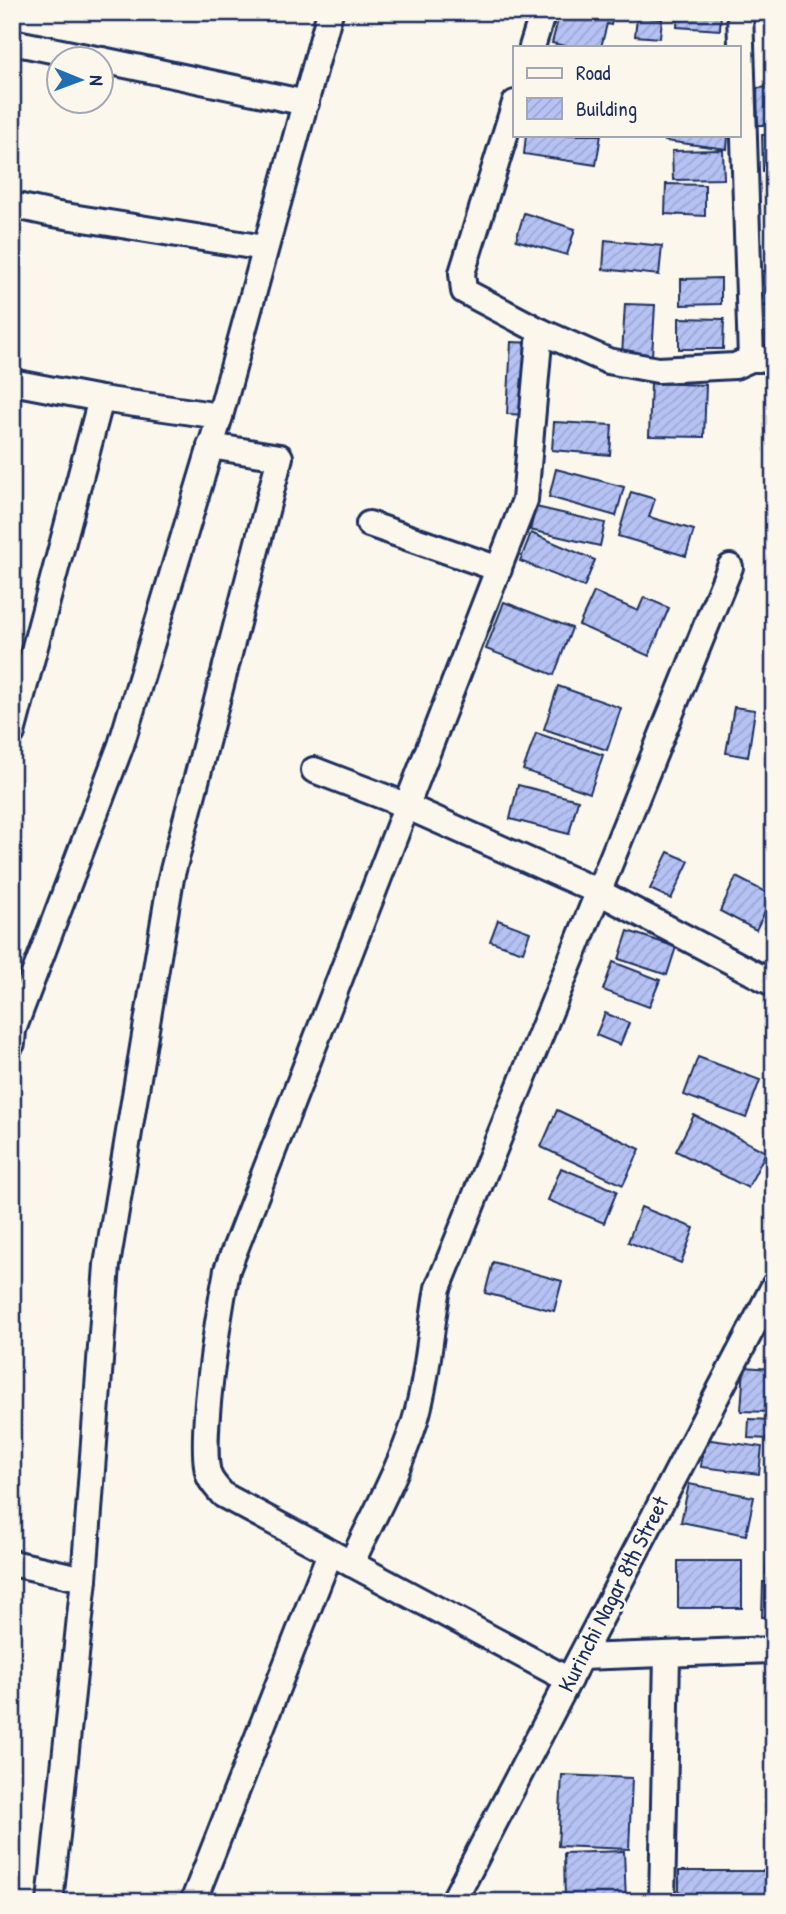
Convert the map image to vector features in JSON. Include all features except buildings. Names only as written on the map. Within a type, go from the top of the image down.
[{"type":"street","points":[[13,1034],[121,745],[220,416],[330,12]]},
{"type":"street","points":[[532,46],[543,12]]},
{"type":"street","points":[[513,109],[462,273],[464,291],[540,331],[608,361],[658,370],[735,366],[762,359],[740,12]]},
{"type":"street","points":[[12,42],[46,49]]},
{"type":"street","points":[[116,63],[306,103]]},
{"type":"street","points":[[12,205],[264,248]]},
{"type":"street","points":[[540,331],[525,500],[227,1270],[216,1330],[204,1454],[209,1477],[223,1495],[569,1680]]},
{"type":"street","points":[[12,382],[101,399],[220,416]]},
{"type":"street","points":[[12,733],[101,399]]},
{"type":"street","points":[[50,1902],[84,1579],[107,1265],[171,878],[280,457],[210,446]]},
{"type":"street","points":[[369,524],[499,569]]},
{"type":"street","points":[[193,1902],[340,1559],[401,1459],[415,1420],[426,1372],[438,1288],[730,567]]},
{"type":"street","points":[[314,770],[406,806],[599,892],[774,984]]},
{"type":"street","name":"Kurinchi Nagar 8th Street","points":[[453,1902],[774,1286]]},
{"type":"street","points":[[12,1563],[84,1579]]},
{"type":"street","points":[[581,1657],[774,1650]]},
{"type":"street","points":[[662,1902],[667,1655]]}]
